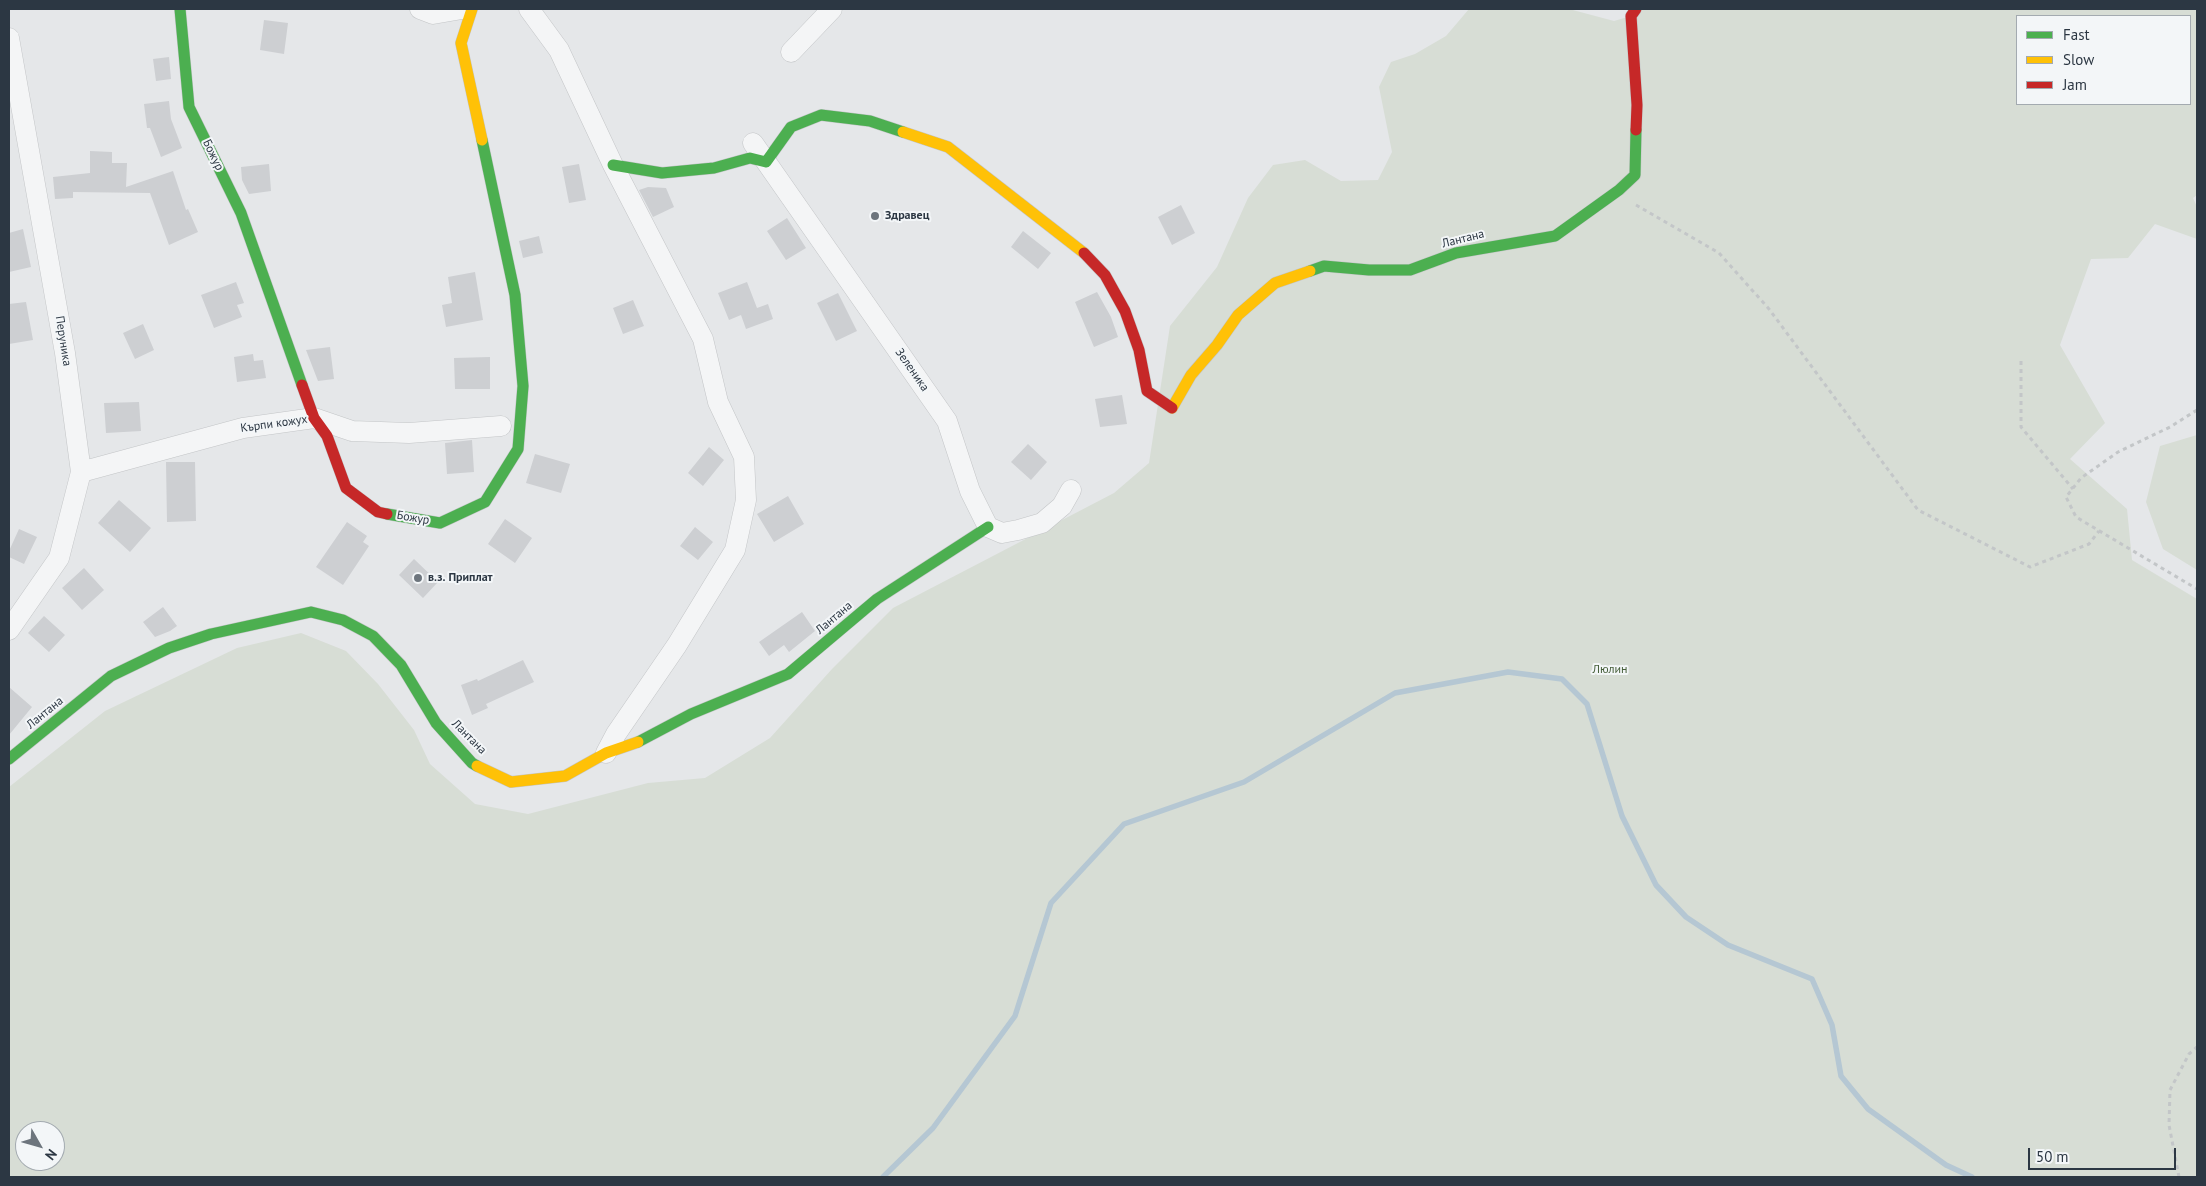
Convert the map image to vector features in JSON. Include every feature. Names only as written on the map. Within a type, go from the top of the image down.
[{"type":"street","name":"Божур","points":[[180,9],[189,107],[241,213],[314,418],[327,436],[346,488],[378,512],[440,523],[485,502],[518,449],[523,386],[515,295],[462,43],[472,9]]},
{"type":"street","points":[[420,9],[433,14],[462,9]]},
{"type":"street","points":[[529,9],[559,50],[613,166],[702,339],[718,402],[744,457],[746,500],[735,550],[677,645],[616,734],[606,753]]},
{"type":"street","points":[[791,52],[832,9]]},
{"type":"street","points":[[1625,199],[1635,175],[1637,105],[1631,16],[1636,9]]},
{"type":"street","name":"Перуника","points":[[9,38],[65,353],[81,472],[59,558],[9,630]]},
{"type":"street","name":"Лантана","points":[[766,162],[791,127],[821,115],[870,122],[948,147],[1083,252],[1105,275],[1125,311],[1139,350],[1147,391],[1173,408],[1192,375],[1217,345],[1238,315],[1275,283],[1324,266],[1369,270],[1410,270],[1456,253],[1555,236],[1619,190],[1635,175]]},
{"type":"street","name":"Зеленика","points":[[753,144],[947,421],[970,491],[988,528]]},
{"type":"street","points":[[613,166],[662,173],[714,168],[750,158],[766,162]]},
{"type":"street","name":"Кърпи кожух","points":[[81,472],[243,428],[314,418],[352,432],[409,433],[501,426]]},
{"type":"street","points":[[988,528],[1002,532],[1018,530],[1042,523],[1062,506],[1071,490]]},
{"type":"street","name":"Лантана","points":[[9,759],[111,676],[169,648],[211,634],[311,612],[343,620],[373,636],[401,664],[436,723],[472,763],[510,782],[565,776],[606,753],[641,741],[691,714],[788,674],[877,599],[988,528]]},
{"type":"path","points":[[1625,199],[1719,253],[1769,309],[1918,510],[2030,567],[2089,544],[2099,531]]},
{"type":"path","points":[[2021,361],[2021,427],[2073,489]]},
{"type":"path","points":[[2197,410],[2118,452],[2081,478],[2066,497],[2076,517],[2197,589]]},
{"type":"path","points":[[2180,1177],[2169,1125],[2170,1090],[2189,1054],[2197,1047]]},
{"type":"green space","name":"Люлин","points":[[1469,9],[1569,9],[1614,21],[1631,16],[1640,9],[2197,9],[2197,195],[2193,198],[2197,207],[2197,239],[2155,224],[2128,258],[2091,259],[2060,345],[2105,423],[2070,459],[2127,509],[2132,560],[2197,599],[2197,1177],[9,1177],[9,787],[105,711],[237,648],[301,633],[346,651],[378,684],[414,730],[430,764],[475,804],[528,814],[648,783],[705,778],[770,738],[832,669],[893,608],[1114,493],[1149,463],[1170,326],[1217,267],[1248,198],[1273,165],[1305,160],[1341,181],[1378,180],[1392,152],[1379,87],[1391,62],[1415,54],[1446,36]]},
{"type":"green space","points":[[2197,435],[2197,570],[2163,549],[2146,502],[2160,446]]},
{"type":"building","points":[[264,20],[288,23],[284,54],[260,50]]},
{"type":"building","points":[[169,57],[171,79],[156,81],[153,59]]},
{"type":"building","points":[[169,101],[171,119],[182,148],[161,157],[150,128],[147,128],[144,104]]},
{"type":"building","points":[[90,151],[112,152],[112,163],[127,163],[126,187],[173,171],[186,210],[188,209],[198,232],[169,245],[150,193],[73,192],[73,198],[55,199],[53,177],[90,173]]},
{"type":"building","points":[[269,164],[271,191],[249,194],[242,180],[241,167]]},
{"type":"building","points":[[579,164],[586,200],[569,203],[562,167]]},
{"type":"building","points":[[648,187],[666,188],[674,207],[653,217],[639,190]]},
{"type":"building","points":[[1181,205],[1195,233],[1172,245],[1158,217]]},
{"type":"building","points":[[787,218],[806,248],[786,260],[767,231]]},
{"type":"building","points":[[23,229],[31,267],[9,272],[9,233]]},
{"type":"building","points":[[1023,231],[1051,253],[1038,269],[1011,247]]},
{"type":"building","points":[[539,236],[543,253],[523,258],[519,241]]},
{"type":"building","points":[[475,272],[483,320],[446,327],[442,305],[452,303],[448,277]]},
{"type":"building","points":[[236,282],[244,303],[237,305],[242,317],[214,328],[201,295]]},
{"type":"building","points":[[747,282],[757,308],[768,304],[773,319],[746,329],[741,315],[729,320],[718,293]]},
{"type":"building","points":[[1097,292],[1111,317],[1118,337],[1094,347],[1075,302]]},
{"type":"building","points":[[838,293],[857,331],[836,341],[817,303]]},
{"type":"building","points":[[633,300],[644,326],[623,334],[613,308]]},
{"type":"building","points":[[26,302],[33,340],[9,344],[9,304]]},
{"type":"building","points":[[143,324],[154,350],[135,359],[123,333]]},
{"type":"building","points":[[330,347],[334,379],[318,381],[306,350]]},
{"type":"building","points":[[253,354],[254,361],[263,360],[266,378],[237,382],[234,357]]},
{"type":"building","points":[[490,357],[490,389],[455,389],[454,358]]},
{"type":"building","points":[[1122,395],[1127,424],[1100,427],[1095,399]]},
{"type":"building","points":[[139,402],[141,431],[106,433],[104,403]]},
{"type":"building","points":[[472,440],[474,472],[447,474],[445,443]]},
{"type":"building","points":[[1028,444],[1047,462],[1031,480],[1011,462]]},
{"type":"building","points":[[709,447],[724,460],[703,486],[688,473]]},
{"type":"building","points":[[535,454],[570,464],[561,493],[526,483]]},
{"type":"building","points":[[166,462],[195,462],[196,521],[167,522]]},
{"type":"building","points":[[788,496],[804,524],[774,542],[757,514]]},
{"type":"building","points":[[119,500],[151,528],[130,552],[98,523]]},
{"type":"building","points":[[505,519],[532,538],[515,563],[488,544]]},
{"type":"building","points":[[347,522],[367,536],[363,542],[369,546],[343,585],[316,567]]},
{"type":"building","points":[[695,527],[713,542],[698,560],[680,546]]},
{"type":"building","points":[[19,529],[37,537],[24,564],[9,557],[9,551]]},
{"type":"building","name":"в.з. Приплат","points":[[414,559],[438,582],[423,598],[399,575]]},
{"type":"building","points":[[84,568],[104,590],[82,610],[62,588]]},
{"type":"building","points":[[163,607],[177,626],[155,637],[143,622]]},
{"type":"building","points":[[802,612],[815,631],[789,652],[784,645],[769,656],[759,642]]},
{"type":"building","points":[[44,616],[65,635],[49,652],[28,633]]},
{"type":"building","points":[[523,660],[534,682],[486,704],[488,708],[472,715],[461,685],[477,679],[478,681]]},
{"type":"building","points":[[9,687],[32,707],[9,735]]},
{"type":"waterway","points":[[883,1177],[933,1128],[1015,1016],[1051,903],[1124,824],[1244,782],[1395,693],[1508,672],[1562,679],[1587,704],[1622,816],[1656,885],[1686,917],[1728,945],[1812,979],[1832,1025],[1841,1076],[1868,1109],[1946,1165],[1972,1177]]},
{"type":"traffic: fast","points":[[180,9],[189,107],[241,213],[302,385]]},
{"type":"traffic: fast","points":[[613,165],[662,173],[714,168],[750,158],[766,162],[791,127],[821,115],[870,121],[903,132]]},
{"type":"traffic: fast","points":[[1310,271],[1324,266],[1369,270],[1410,270],[1456,253],[1555,236],[1619,190],[1635,175],[1636,130]]},
{"type":"traffic: fast","points":[[387,514],[440,523],[485,502],[518,449],[523,386],[515,295],[482,140]]},
{"type":"traffic: fast","points":[[638,742],[691,714],[788,674],[877,599],[988,527]]},
{"type":"traffic: fast","points":[[9,759],[111,676],[169,648],[211,634],[311,612],[343,620],[373,636],[401,665],[436,723],[472,763],[477,766]]},
{"type":"traffic: slow","points":[[472,9],[461,43],[482,140]]},
{"type":"traffic: slow","points":[[903,132],[948,147],[1084,253]]},
{"type":"traffic: slow","points":[[1172,408],[1191,375],[1217,345],[1238,315],[1275,283],[1310,271]]},
{"type":"traffic: slow","points":[[477,766],[511,782],[565,776],[606,753],[638,742]]},
{"type":"traffic: jam","points":[[1636,9],[1631,16],[1637,105],[1636,130]]},
{"type":"traffic: jam","points":[[1084,253],[1105,275],[1125,311],[1139,350],[1147,391],[1172,408]]},
{"type":"traffic: jam","points":[[302,385],[314,418],[327,436],[346,488],[378,512],[387,514]]},
{"type":"place","name":"Здравец","points":[[875,216]]},
{"type":"place","name":"в.з. Приплат","points":[[418,578]]}]
